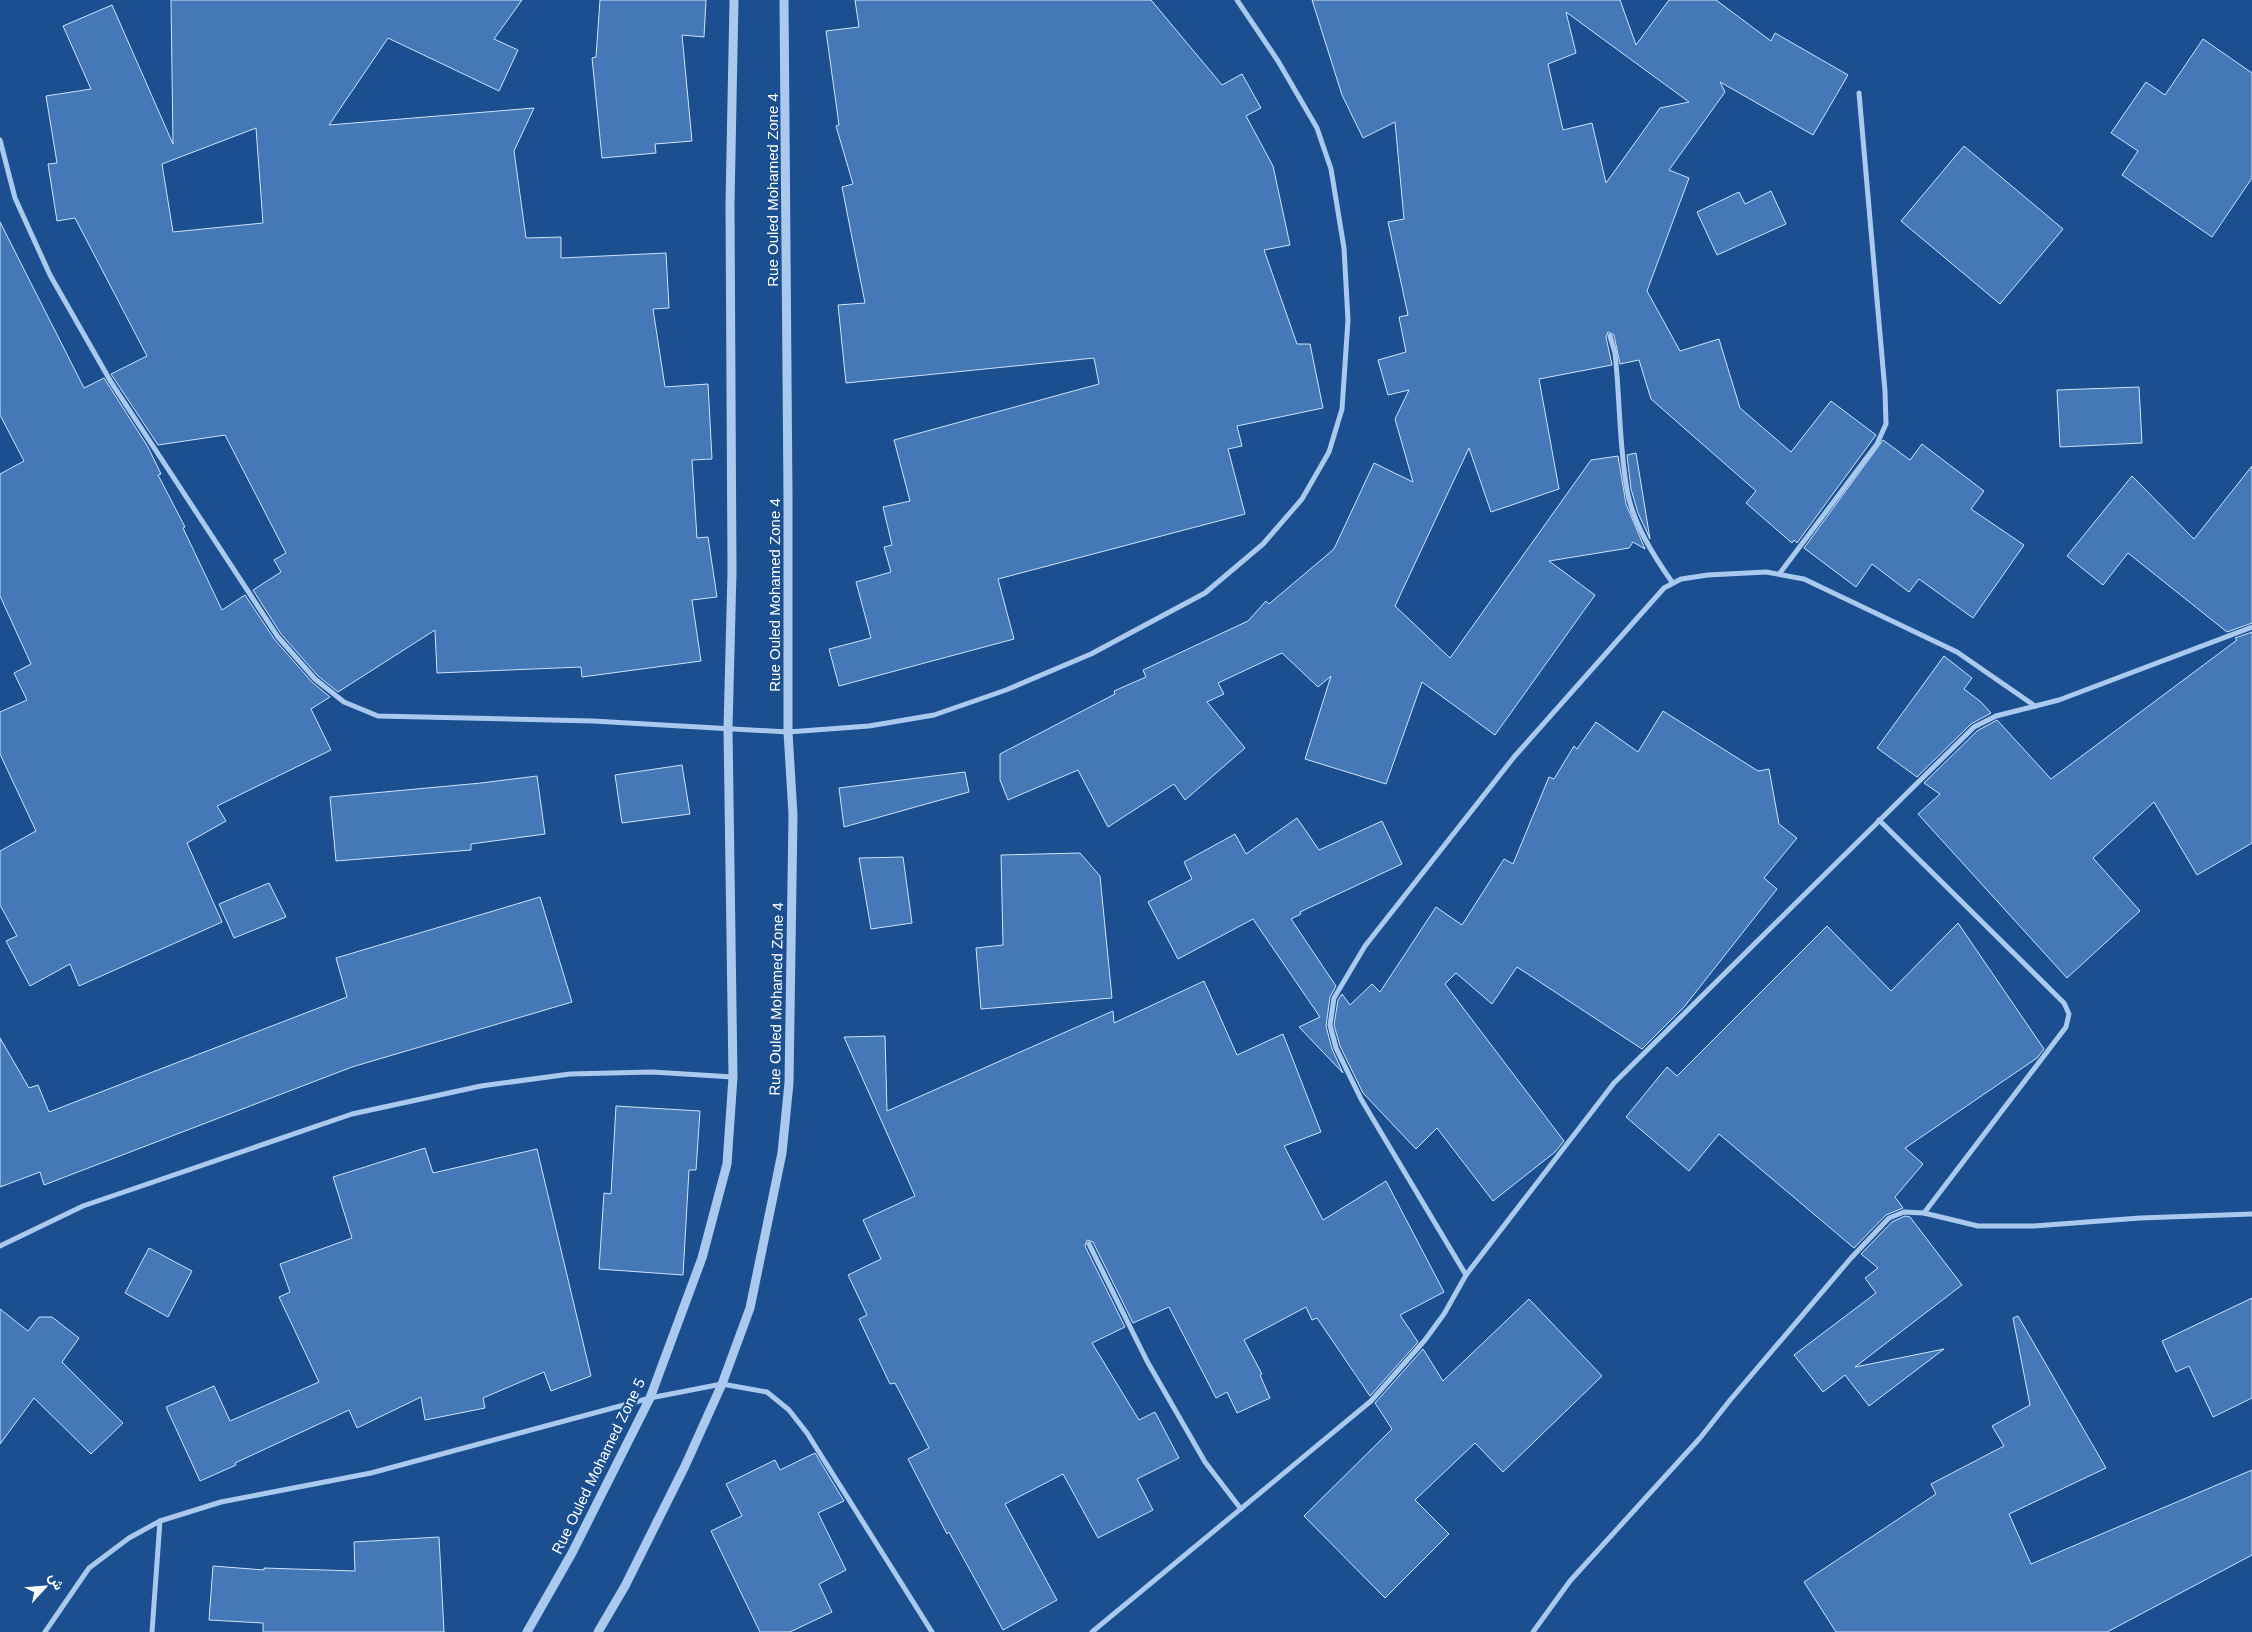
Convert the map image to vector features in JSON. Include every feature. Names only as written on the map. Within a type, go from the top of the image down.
[{"type":"street","points":[[0,1246],[83,1206],[352,1114],[481,1086],[570,1074],[652,1072],[733,1077],[728,728],[732,572],[730,203],[734,0]]},
{"type":"street","name":"Rue Ouled Mohamed Zone 4","points":[[722,1384],[750,1308],[782,1153],[789,1083],[793,815],[788,732],[784,0]]},
{"type":"street","points":[[0,140],[15,198],[46,266],[111,382],[278,637],[315,679],[344,702],[378,716],[593,721],[788,732],[869,726],[934,715],[1006,690],[1091,654],[1205,593],[1263,544],[1302,499],[1329,452],[1342,409],[1348,320],[1344,248],[1331,169],[1317,128],[1278,61],[1237,0]]},
{"type":"street","points":[[1780,573],[1877,444],[1886,424],[1885,391],[1859,93]]},
{"type":"street","points":[[1610,336],[1615,353],[1627,490],[1634,513],[1653,554],[1672,582]]},
{"type":"street","points":[[1466,1275],[1360,1099],[1336,1048],[1330,1025],[1334,998],[1365,946],[1514,757],[1664,588],[1672,582],[1708,575],[1766,572],[1780,573],[1804,579],[1958,652],[2035,706]]},
{"type":"street","points":[[1092,1632],[1371,1401],[1425,1340],[1444,1314],[1466,1275],[1614,1083],[1974,727],[1996,716],[2059,700],[2252,627]]},
{"type":"street","points":[[1879,820],[2064,1003],[2069,1014],[2066,1027],[1924,1213]]},
{"type":"street","name":"Rue Ouled Mohamed Zone 5","points":[[528,1632],[572,1553],[650,1398],[702,1258],[728,1164],[733,1077]]},
{"type":"street","points":[[1533,1632],[1570,1581],[1700,1438],[1851,1258],[1889,1218],[1904,1212],[1924,1213],[1978,1226],[2034,1226],[2140,1218],[2252,1214]]},
{"type":"street","points":[[1089,1244],[1147,1361],[1205,1462],[1241,1509]]},
{"type":"street","points":[[598,1632],[625,1586],[686,1466],[722,1384]]},
{"type":"street","points":[[45,1632],[89,1568],[129,1538],[160,1521],[221,1502],[371,1473],[650,1398],[722,1384],[767,1392],[789,1410],[807,1432],[932,1632]]},
{"type":"street","points":[[152,1632],[160,1521]]},
{"type":"building","points":[[171,0],[522,0],[494,39],[518,50],[499,91],[388,38],[329,125],[534,108],[514,151],[526,238],[561,237],[561,258],[666,253],[669,308],[653,309],[665,387],[708,384],[712,459],[692,460],[697,538],[708,537],[717,597],[692,600],[701,661],[582,677],[581,667],[437,673],[435,630],[338,692],[318,676],[281,634],[253,590],[281,572],[274,560],[286,553],[225,435],[158,445],[111,374],[147,356],[75,218],[57,221],[48,164],[57,163],[46,96],[91,89],[63,26],[112,5],[173,144]],"holes":[[[256,128],[263,223],[173,232],[162,164]]]},
{"type":"building","points":[[600,0],[706,0],[704,37],[682,35],[692,141],[655,144],[656,153],[602,158],[592,58],[596,57]]},
{"type":"building","points":[[855,0],[1151,0],[1222,85],[1242,74],[1261,108],[1246,116],[1273,166],[1290,245],[1264,250],[1297,344],[1310,344],[1323,408],[1237,426],[1242,446],[1228,449],[1245,514],[998,579],[1014,639],[839,686],[829,649],[871,638],[856,582],[891,572],[884,547],[892,545],[883,507],[910,501],[894,440],[1099,384],[1094,358],[846,383],[838,305],[865,303],[842,187],[853,184],[836,126],[839,125],[826,31],[859,27]]},
{"type":"building","points":[[1312,0],[1620,0],[1636,45],[1669,0],[1716,0],[1771,41],[1775,33],[1848,75],[1813,135],[1720,82],[1725,92],[1669,170],[1689,178],[1647,291],[1680,351],[1719,339],[1740,408],[1791,452],[1831,401],[1876,435],[1797,543],[1794,540],[1792,543],[1746,503],[1756,491],[1651,399],[1639,360],[1620,364],[1614,335],[1608,332],[1606,337],[1612,365],[1539,379],[1559,489],[1491,512],[1469,448],[1395,606],[1450,658],[1591,460],[1618,456],[1626,504],[1645,549],[1633,542],[1629,548],[1549,561],[1595,595],[1495,735],[1422,682],[1386,784],[1305,759],[1331,676],[1318,687],[1282,653],[1218,683],[1224,694],[1207,702],[1245,748],[1185,800],[1174,784],[1108,827],[1078,770],[1008,800],[1000,780],[1000,754],[1115,694],[1114,691],[1146,677],[1143,670],[1248,621],[1266,601],[1269,604],[1334,549],[1374,463],[1413,482],[1395,419],[1409,390],[1388,395],[1378,360],[1406,352],[1399,317],[1408,315],[1388,222],[1404,219],[1395,122],[1363,138],[1342,95]],"holes":[[[1566,12],[1689,102],[1660,108],[1606,183],[1592,123],[1563,130],[1548,64],[1576,53]]]},
{"type":"building","points":[[2203,39],[2252,73],[2252,178],[2212,237],[2122,175],[2138,151],[2111,133],[2146,82],[2165,95]]},
{"type":"building","points":[[1964,146],[2063,229],[2000,304],[1901,221]]},
{"type":"building","points":[[1771,191],[1786,224],[1717,255],[1697,212],[1739,192],[1745,204]]},
{"type":"building","points":[[0,222],[84,388],[104,378],[148,447],[161,474],[158,475],[185,527],[183,528],[222,610],[245,595],[275,640],[312,682],[330,697],[311,709],[331,750],[217,806],[226,821],[187,843],[222,922],[79,986],[70,964],[30,986],[6,941],[17,936],[0,905],[0,851],[36,831],[0,754],[0,712],[27,700],[14,673],[31,664],[0,596],[0,474],[24,461],[0,415]]},
{"type":"building","points":[[2139,387],[2142,443],[2060,447],[2057,390]]},
{"type":"building","points":[[1883,440],[1910,460],[1922,444],[1984,491],[1971,509],[2024,545],[1973,618],[1919,579],[1909,592],[1872,564],[1856,587],[1804,548]]},
{"type":"building","points":[[1636,453],[1650,539],[1638,513],[1631,489],[1627,455]]},
{"type":"building","points":[[2252,466],[2252,623],[2227,632],[2128,553],[2103,585],[2067,556],[2132,476],[2194,539]]},
{"type":"building","points":[[2252,632],[2252,843],[2197,875],[2154,802],[2093,858],[2140,911],[2067,978],[1918,814],[1940,794],[1924,783],[1977,731],[1997,720],[2051,779],[2237,640],[2235,638]]},
{"type":"building","points":[[1944,656],[1972,678],[1964,689],[1981,702],[1991,713],[1971,724],[1917,777],[1877,748]]},
{"type":"building","points":[[1663,711],[1758,771],[1769,769],[1779,824],[1797,838],[1764,878],[1777,889],[1684,1007],[1642,1049],[1517,967],[1492,1004],[1456,973],[1445,984],[1564,1141],[1555,1152],[1493,1201],[1437,1128],[1416,1149],[1363,1093],[1340,1046],[1334,1025],[1338,1000],[1342,994],[1350,1005],[1372,984],[1380,992],[1436,907],[1462,925],[1504,859],[1513,864],[1549,777],[1554,779],[1574,746],[1577,749],[1596,722],[1638,752]]},
{"type":"building","points":[[682,765],[690,814],[622,823],[615,775]]},
{"type":"building","points":[[965,772],[969,792],[844,827],[839,788]]},
{"type":"building","points":[[537,776],[545,834],[471,844],[471,850],[336,861],[330,797]]},
{"type":"building","points":[[1297,818],[1319,850],[1382,821],[1402,864],[1300,912],[1301,914],[1291,919],[1336,986],[1330,997],[1326,1026],[1332,1049],[1343,1073],[1299,1027],[1320,1017],[1253,919],[1178,959],[1148,902],[1192,879],[1184,862],[1235,834],[1246,854]]},
{"type":"building","points":[[1080,853],[1100,876],[1112,998],[981,1009],[976,948],[1003,945],[1001,855]]},
{"type":"building","points":[[903,857],[912,923],[871,929],[859,858]]},
{"type":"building","points":[[269,883],[286,917],[234,938],[219,904]]},
{"type":"building","points":[[540,897],[572,1002],[352,1067],[44,1185],[40,1172],[0,1187],[0,1038],[29,1088],[38,1085],[49,1112],[347,997],[336,958]]},
{"type":"building","points":[[1958,923],[2044,1049],[2037,1058],[1905,1148],[1923,1164],[1895,1197],[1903,1208],[1886,1215],[1854,1248],[1719,1134],[1689,1171],[1626,1117],[1667,1067],[1677,1076],[1827,926],[1891,991]]},
{"type":"building","points":[[1204,981],[1237,1055],[1283,1034],[1321,1132],[1284,1146],[1323,1220],[1386,1181],[1444,1292],[1400,1315],[1418,1342],[1370,1396],[1317,1318],[1312,1320],[1306,1307],[1244,1340],[1262,1374],[1260,1375],[1270,1398],[1237,1413],[1227,1392],[1216,1398],[1169,1307],[1133,1323],[1093,1242],[1087,1240],[1085,1246],[1125,1327],[1092,1343],[1139,1420],[1155,1412],[1179,1458],[1137,1479],[1153,1510],[1098,1538],[1063,1474],[1005,1504],[1057,1600],[1003,1630],[949,1532],[947,1534],[908,1459],[929,1448],[895,1383],[890,1384],[859,1319],[867,1315],[848,1275],[881,1259],[863,1220],[915,1196],[844,1037],[885,1036],[887,1111],[1113,1011],[1114,1023]]},
{"type":"building","points":[[616,1106],[700,1111],[696,1170],[689,1170],[683,1275],[599,1269],[604,1193],[611,1194]]},
{"type":"building","points":[[425,1148],[433,1173],[537,1149],[591,1376],[551,1391],[544,1372],[483,1398],[485,1408],[425,1420],[421,1397],[357,1428],[349,1410],[200,1481],[166,1407],[214,1386],[230,1421],[319,1382],[279,1297],[290,1292],[280,1264],[352,1238],[333,1177]]},
{"type":"building","points":[[1905,1216],[1910,1217],[1962,1285],[1855,1367],[1944,1349],[1869,1406],[1845,1375],[1823,1392],[1794,1355],[1876,1293],[1865,1278],[1878,1268],[1861,1254],[1892,1222]]},
{"type":"building","points":[[149,1248],[192,1271],[168,1317],[125,1293]]},
{"type":"building","points":[[2252,1298],[2252,1398],[2213,1417],[2189,1366],[2176,1372],[2162,1341]]},
{"type":"building","points":[[1529,1299],[1602,1376],[1503,1472],[1475,1443],[1415,1500],[1449,1534],[1385,1598],[1304,1516],[1392,1429],[1375,1403],[1423,1349],[1443,1381]]},
{"type":"building","points":[[0,1309],[28,1331],[39,1317],[52,1317],[79,1338],[62,1362],[123,1423],[91,1454],[34,1398],[0,1444]]},
{"type":"building","points":[[2018,1316],[2106,1468],[2009,1514],[2031,1564],[2252,1470],[2252,1555],[2107,1632],[1836,1632],[1804,1582],[1936,1494],[1931,1484],[2004,1446],[1992,1426],[2030,1405],[2013,1318]]},
{"type":"building","points":[[815,1453],[844,1501],[818,1513],[846,1570],[819,1584],[832,1612],[790,1632],[760,1632],[711,1531],[742,1516],[726,1484],[775,1460],[780,1470]]},
{"type":"building","points":[[439,1537],[444,1632],[263,1632],[263,1623],[209,1620],[213,1566],[264,1570],[264,1568],[355,1571],[354,1542]]}]
